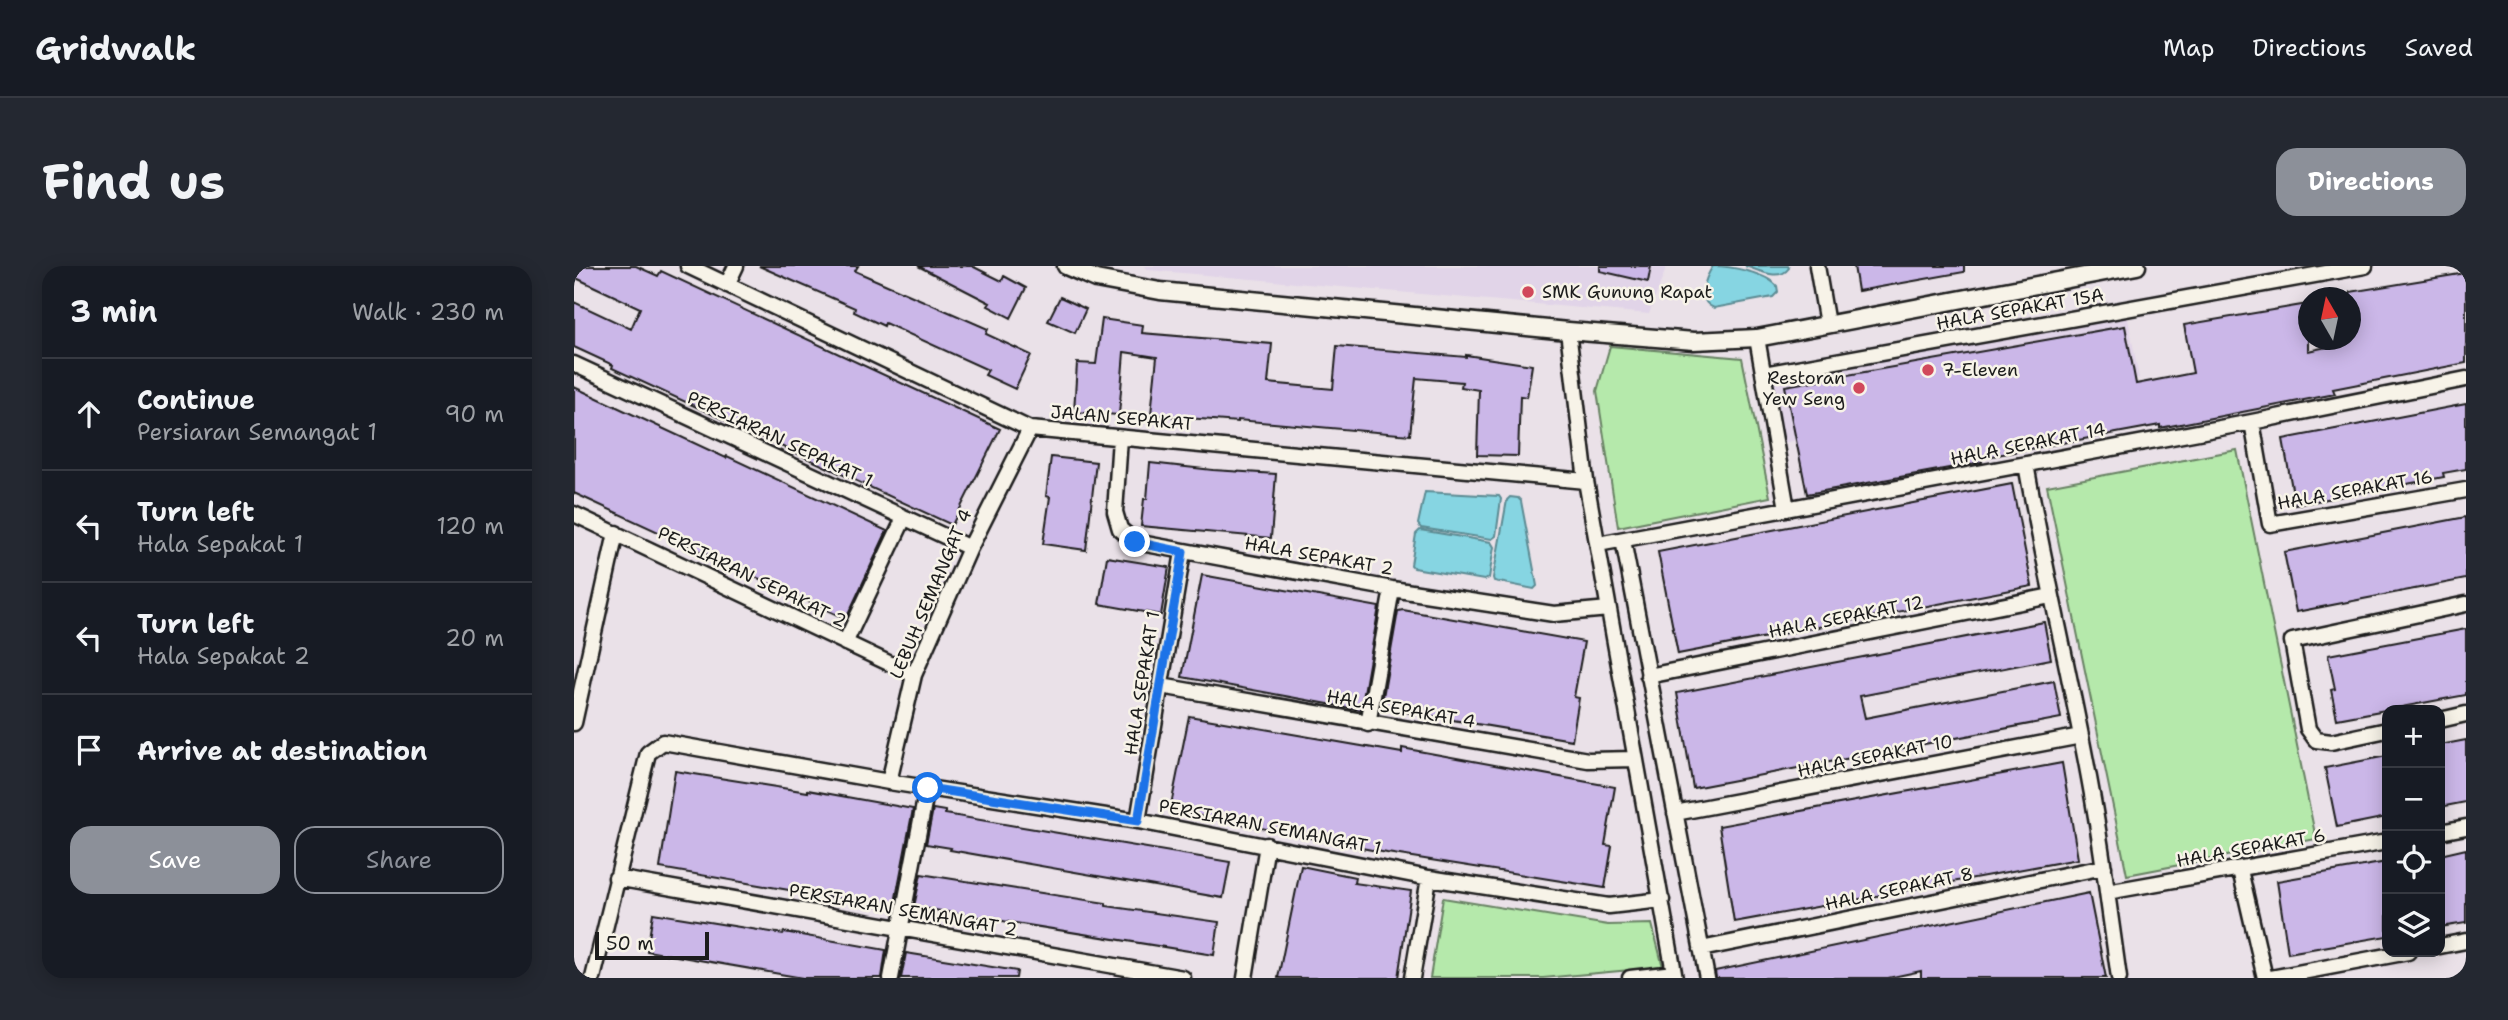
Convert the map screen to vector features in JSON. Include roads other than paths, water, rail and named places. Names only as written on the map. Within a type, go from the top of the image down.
[{"type":"street","name":"JALAN SEPAKAT","points":[[688,266],[1030,429],[1586,481]]},
{"type":"street","points":[[727,285],[736,266]]},
{"type":"street","points":[[1066,266],[1096,279],[1160,291],[1694,341],[1757,338],[2137,266]]},
{"type":"street","points":[[1817,266],[1827,324]]},
{"type":"street","name":"HALA SEPAKAT 15A","points":[[1764,374],[2365,266]]},
{"type":"street","points":[[1568,331],[1586,481],[1674,976],[1630,978]]},
{"type":"street","points":[[1757,338],[1787,509]]},
{"type":"street","name":"PERSIARAN SEPAKAT 1","points":[[574,364],[970,548]]},
{"type":"street","name":"HALA SEPAKAT 14","points":[[1598,544],[2252,422],[2466,379]]},
{"type":"street","name":"HALA SEPAKAT 16","points":[[2252,422],[2270,524],[2466,490]]},
{"type":"street","name":"LEBUH SEMANGAT 4","points":[[890,782],[914,675],[970,548],[1030,429]]},
{"type":"street","name":"HALA SEPAKAT 2","points":[[1120,438],[1115,512],[1120,529],[1135,542],[1392,589],[1553,614],[1609,609]]},
{"type":"street","points":[[2026,464],[2081,736],[2104,867],[2119,978]]},
{"type":"street","name":"PERSIARAN SEPAKAT 2","points":[[574,514],[914,675]]},
{"type":"street","points":[[845,643],[904,518]]},
{"type":"street","points":[[574,723],[615,533]]},
{"type":"street","points":[[1623,540],[1707,978]]},
{"type":"street","name":"HALA SEPAKAT 1","points":[[1138,821],[1183,552]]},
{"type":"street","points":[[1368,724],[1392,589]]},
{"type":"street","name":"HALA SEPAKAT 12","points":[[1648,676],[2051,596]]},
{"type":"street","points":[[2382,731],[2331,742],[2316,740],[2308,729],[2292,641],[2466,604]]},
{"type":"street","name":"HALA SEPAKAT 4","points":[[1161,686],[1588,760],[1635,759]]},
{"type":"street","points":[[2445,719],[2466,714]]},
{"type":"street","name":"HALA SEPAKAT 10","points":[[1675,813],[2081,736]]},
{"type":"street","name":"PERSIARAN SEMANGAT 1","points":[[593,978],[648,753],[663,742],[890,782],[1138,821],[1429,878],[1609,906],[1662,900]]},
{"type":"street","points":[[891,978],[928,788]]},
{"type":"street","points":[[2445,831],[2466,827]]},
{"type":"street","name":"HALA SEPAKAT 6","points":[[2106,892],[2382,843]]},
{"type":"street","points":[[1245,978],[1267,845]]},
{"type":"street","name":"HALA SEPAKAT 8","points":[[1701,949],[2104,867]]},
{"type":"street","points":[[2240,870],[2265,978]]},
{"type":"street","name":"PERSIARAN SEMANGAT 2","points":[[616,878],[1183,978]]},
{"type":"street","points":[[1412,978],[1429,878]]},
{"type":"street","points":[[2445,945],[2466,941]]},
{"type":"street","points":[[2271,978],[2382,957]]},
{"type":"water","points":[[1713,266],[1729,267],[1765,277],[1777,286],[1778,292],[1773,297],[1714,308],[1708,305],[1704,295],[1705,283]]},
{"type":"water","points":[[1745,266],[1788,266],[1789,268],[1774,275]]},
{"type":"water","points":[[1425,492],[1499,496],[1501,499],[1496,536],[1492,539],[1421,528],[1418,524]]},
{"type":"water","points":[[1510,497],[1521,501],[1537,586],[1534,589],[1494,581],[1493,578],[1507,500]]},
{"type":"water","points":[[1420,530],[1491,542],[1494,547],[1489,578],[1484,580],[1414,568],[1411,565],[1416,534]]},
{"type":"place","name":"SMK Gunung Rapat","points":[[1528,292]]},
{"type":"place","name":"7-Eleven","points":[[1928,370]]},
{"type":"place","name":"Restoran Yew Seng","points":[[1859,388]]}]
